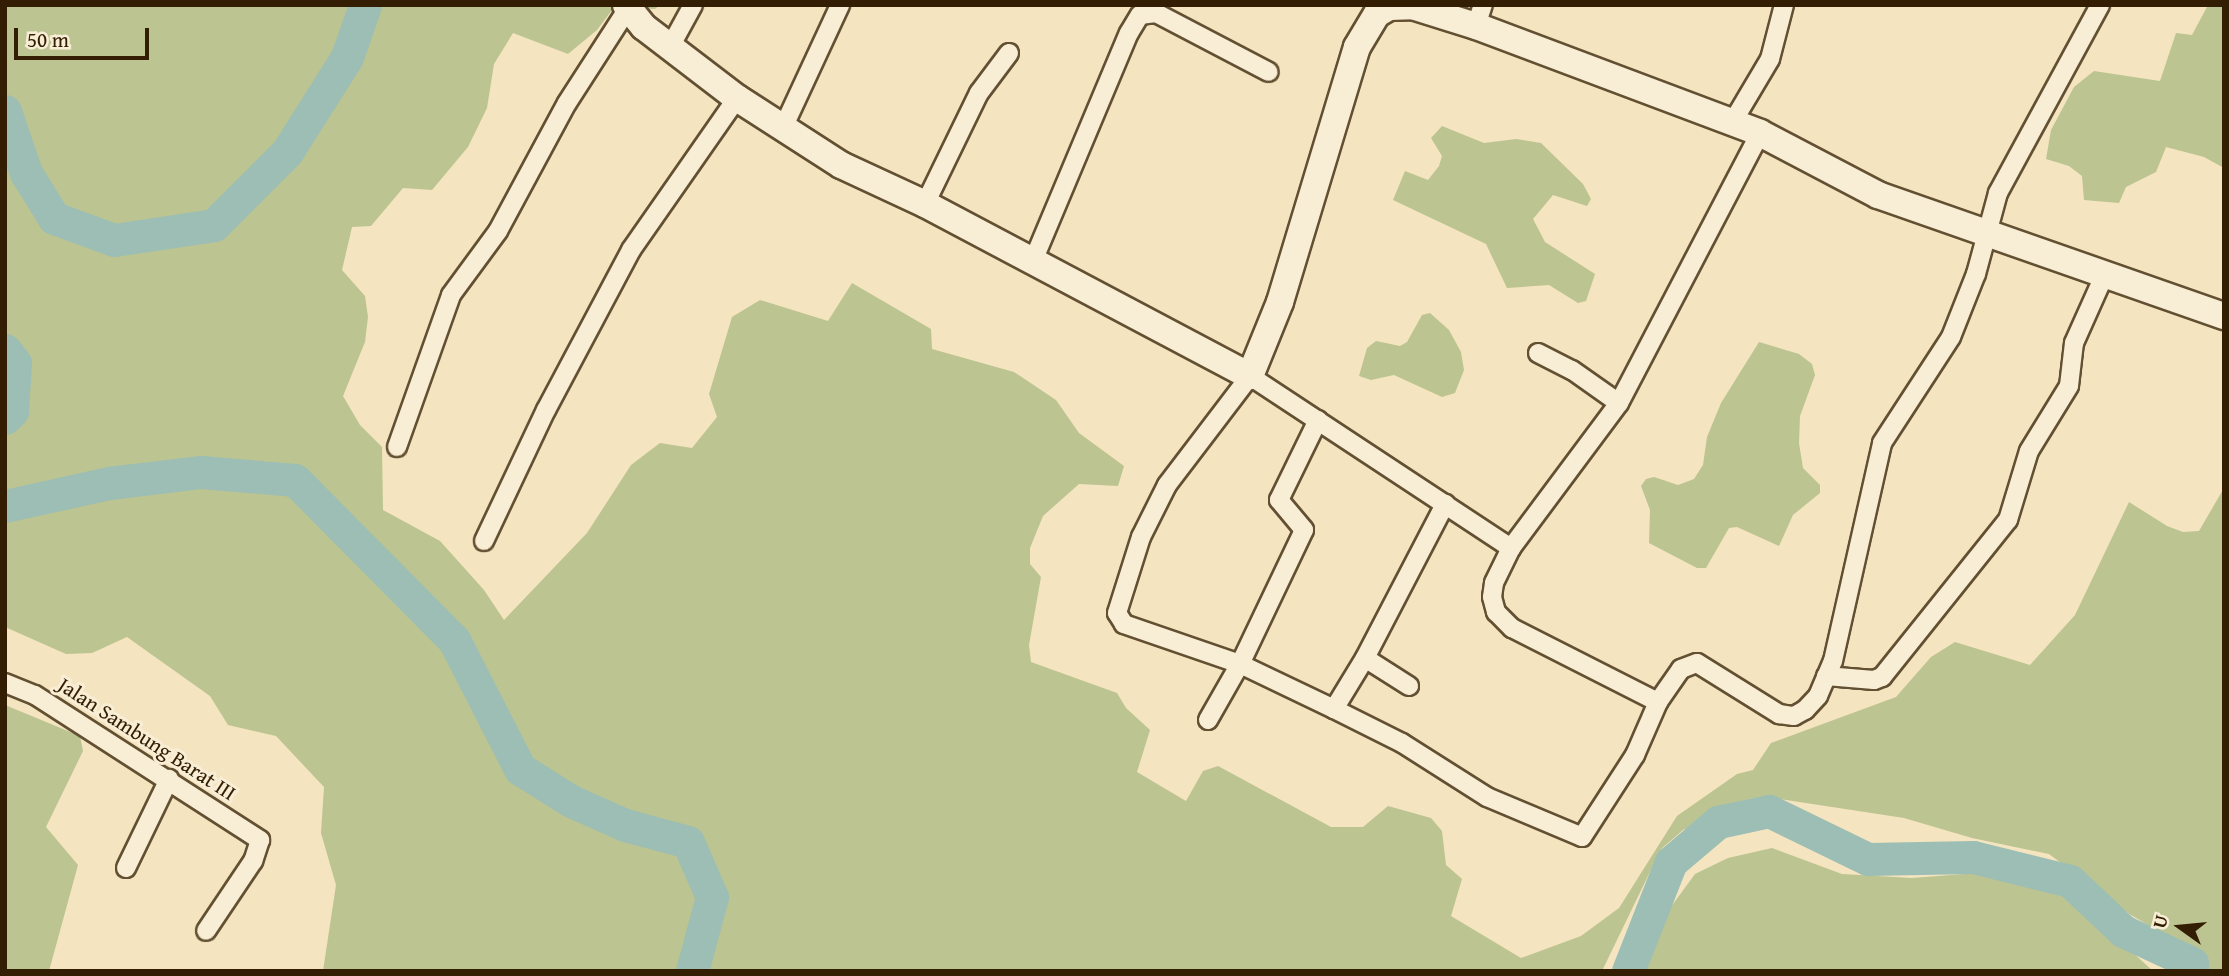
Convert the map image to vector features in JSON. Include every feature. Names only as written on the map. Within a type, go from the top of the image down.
[{"type":"main road","points":[[626,8],[670,47],[737,98],[841,165],[925,204],[1250,376],[1280,302],[1357,47],[1377,14],[1389,7],[1402,6],[1479,16],[1760,133],[1878,195],[1986,236],[2224,316]]},
{"type":"street","points":[[670,47],[693,5]]},
{"type":"street","points":[[783,128],[839,5]]},
{"type":"street","points":[[1732,123],[1770,59],[1784,5]]},
{"type":"street","points":[[1511,548],[1250,376],[1167,485],[1141,537],[1117,613],[1124,624],[1240,664],[1334,709],[1402,743],[1487,797],[1582,837],[1635,755],[1658,702],[1681,669],[1697,663],[1779,714],[1794,716],[1818,696],[1826,676],[1882,443],[1951,337],[1998,193],[2100,5]]},
{"type":"street","points":[[397,447],[451,295],[498,231],[567,103],[626,8]]},
{"type":"street","points":[[1033,261],[1129,33],[1140,15],[1156,13],[1269,72]]},
{"type":"street","points":[[925,204],[979,93],[1009,53]]},
{"type":"street","points":[[484,541],[546,410],[631,250],[737,98]]},
{"type":"street","points":[[1658,702],[1550,651],[1503,622],[1492,597],[1493,583],[1511,548],[1619,403],[1760,133]]},
{"type":"street","points":[[1826,676],[1874,681],[1882,677],[2008,520],[2029,451],[2069,386],[2074,342],[2104,276]]},
{"type":"street","points":[[1538,353],[1572,370],[1619,403]]},
{"type":"street","points":[[1208,720],[1240,664],[1304,530],[1279,500],[1318,420]]},
{"type":"street","points":[[1334,709],[1366,658],[1445,504]]},
{"type":"street","points":[[1366,658],[1409,686]]},
{"type":"street","name":"Jalan Sambung Barat III","points":[[5,683],[35,695],[260,839],[253,860],[206,931]]},
{"type":"street","points":[[126,868],[169,779]]},
{"type":"green space","points":[[5,5],[660,5],[655,9],[615,6],[597,30],[568,54],[513,33],[494,64],[487,108],[468,147],[432,190],[403,188],[371,226],[352,227],[342,270],[365,296],[368,317],[365,342],[343,396],[360,425],[382,447],[383,510],[440,541],[484,590],[504,620],[587,533],[631,465],[660,443],[692,448],[717,417],[709,394],[732,317],[760,300],[828,321],[852,283],[931,329],[932,349],[1014,372],[1056,400],[1079,433],[1124,466],[1118,486],[1079,484],[1043,516],[1030,548],[1030,564],[1041,577],[1029,645],[1031,662],[1117,693],[1126,708],[1150,730],[1137,772],[1186,801],[1203,771],[1218,766],[1331,827],[1363,827],[1388,806],[1431,818],[1442,831],[1446,865],[1462,879],[1451,916],[1521,958],[1581,936],[1619,908],[1677,816],[1737,774],[1753,770],[1771,743],[1896,697],[1931,657],[1955,642],[2030,665],[2075,615],[2129,502],[2167,526],[2183,532],[2199,531],[2224,488],[2224,971],[2207,971],[2195,952],[2131,915],[2049,854],[1972,838],[1904,818],[1766,797],[1749,799],[1683,830],[1661,849],[1602,971],[323,971],[336,885],[321,833],[324,787],[276,736],[228,725],[210,696],[127,637],[92,653],[66,654],[5,627]]},
{"type":"green space","points":[[2208,5],[2224,5],[2224,168],[2204,157],[2166,147],[2156,172],[2126,187],[2119,203],[2084,200],[2082,176],[2069,166],[2046,159],[2051,130],[2074,87],[2094,71],[2160,81],[2176,33],[2192,35]]},
{"type":"green space","points":[[1442,126],[1484,143],[1516,139],[1541,143],[1583,184],[1591,199],[1587,206],[1553,195],[1533,219],[1545,242],[1595,274],[1586,301],[1578,303],[1549,285],[1507,288],[1486,244],[1393,200],[1405,171],[1428,180],[1439,166],[1442,156],[1431,138]]},
{"type":"green space","points":[[1430,313],[1449,330],[1461,352],[1464,370],[1455,393],[1442,397],[1394,375],[1371,380],[1359,376],[1367,348],[1376,341],[1400,346],[1407,342],[1422,315]]},
{"type":"green space","points":[[1759,342],[1799,354],[1812,364],[1815,375],[1800,416],[1799,443],[1803,468],[1820,485],[1820,493],[1793,515],[1779,546],[1737,527],[1729,528],[1706,568],[1697,568],[1649,543],[1650,510],[1641,486],[1646,479],[1654,477],[1678,485],[1694,479],[1703,465],[1707,437],[1721,403]]},
{"type":"green space","points":[[5,705],[80,736],[83,751],[46,827],[78,865],[49,971],[5,971]]},
{"type":"green space","points":[[1772,848],[1842,874],[1912,878],[1977,873],[2028,881],[2076,901],[2153,971],[1642,971],[1665,915],[1695,874],[1728,858]]},
{"type":"waterway","points":[[5,111],[26,173],[54,218],[114,240],[214,225],[287,152],[347,57],[365,5]]},
{"type":"waterway","points":[[5,350],[15,363],[12,411],[5,418]]},
{"type":"waterway","points":[[5,506],[109,483],[201,472],[295,480],[454,640],[520,769],[571,801],[625,825],[688,842],[712,897],[692,971]]},
{"type":"waterway","points":[[1628,971],[1671,862],[1718,822],[1769,811],[1868,859],[1973,857],[2070,881],[2123,931],[2192,963],[2192,971]]}]
